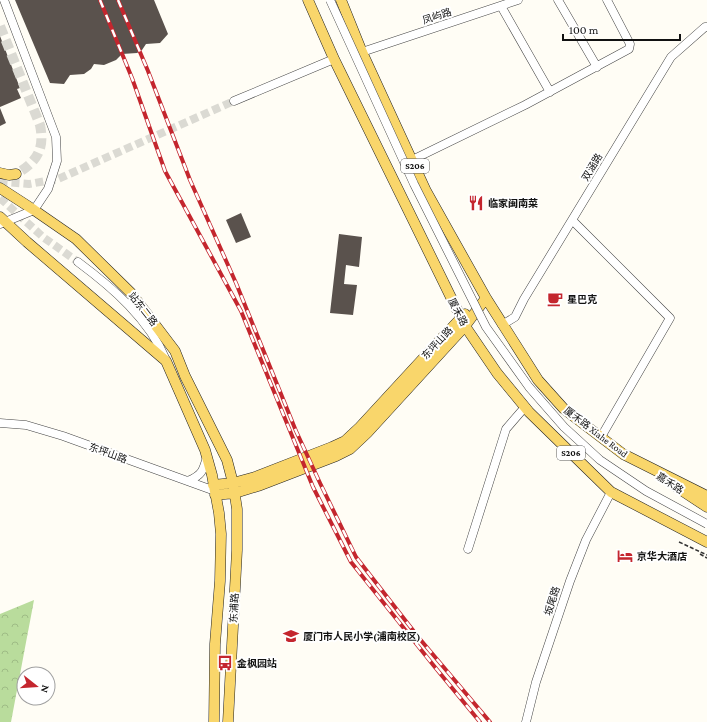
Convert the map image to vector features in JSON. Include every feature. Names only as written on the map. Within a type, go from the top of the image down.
[{"type":"main road","name":"厦禾路","points":[[308,0],[334,59],[463,322],[496,373],[525,407],[611,492],[707,542]]},
{"type":"main road","name":"S206","points":[[341,0],[362,52],[426,190],[502,325]]},
{"type":"main road","points":[[0,173],[9,175],[16,174]]},
{"type":"main road","name":"站东二路","points":[[0,188],[76,239],[131,293],[175,351],[185,376],[227,460],[235,493]]},
{"type":"main road","points":[[2,221],[166,361]]},
{"type":"main road","name":"东坪山路","points":[[214,490],[232,478],[255,477],[345,441],[486,298]]},
{"type":"main road","name":"东坪山路","points":[[214,490],[235,493],[260,486],[350,449],[367,434],[463,322]]},
{"type":"main road","name":"厦禾路 Xiahe Road","points":[[502,325],[538,380],[564,409],[623,454],[634,460]]},
{"type":"main road","name":"东浦路","points":[[166,361],[206,457],[214,490],[221,534],[220,581],[215,644],[214,722]]},
{"type":"main road","name":"S206","points":[[634,460],[707,496]]},
{"type":"main road","name":"嘉禾路","points":[[634,460],[707,507]]},
{"type":"main road","name":"东浦路","points":[[228,722],[238,550],[235,493]]},
{"type":"street","points":[[2,221],[34,210],[48,189],[57,161],[56,137],[4,0]]},
{"type":"street","points":[[330,0],[414,184],[486,327],[529,387],[564,427],[600,460],[646,491],[707,524]]},
{"type":"street","name":"凤屿路","points":[[362,52],[518,0]]},
{"type":"street","points":[[558,0],[597,67]]},
{"type":"street","points":[[412,160],[550,92],[629,49],[630,44],[607,0]]},
{"type":"street","points":[[501,6],[550,92]]},
{"type":"street","name":"双涵路","points":[[502,325],[515,317],[671,57],[705,27],[707,27]]},
{"type":"street","points":[[234,101],[334,59]]},
{"type":"street","points":[[572,220],[670,318],[601,437]]},
{"type":"street","points":[[78,262],[104,282],[133,310],[160,346],[166,361]]},
{"type":"street","points":[[468,549],[506,429],[525,407]]},
{"type":"street","name":"东坪山路","points":[[0,423],[26,425],[56,434],[214,490]]},
{"type":"street","points":[[188,481],[198,476],[202,471],[206,457]]},
{"type":"street","name":"坂尾路","points":[[526,722],[536,682],[570,580],[586,540],[611,492]]},
{"type":"path","points":[[679,542],[707,557]]},
{"type":"green space","points":[[34,600],[22,666],[16,666],[16,695],[11,722],[0,722],[0,614]]},
{"type":"building","points":[[15,0],[154,0],[168,34],[160,43],[146,44],[142,50],[137,53],[122,54],[116,60],[104,65],[94,64],[91,69],[84,74],[70,75],[64,84],[50,83]]},
{"type":"building","points":[[0,36],[20,88],[17,89],[21,98],[0,107]]},
{"type":"building","points":[[0,108],[6,123],[0,126]]},
{"type":"building","points":[[241,213],[251,237],[236,243],[226,220]]},
{"type":"building","points":[[339,234],[362,237],[359,267],[346,265],[344,284],[357,285],[353,315],[330,313]]},
{"type":"tunnel","points":[[0,26],[40,125],[41,134],[38,154],[29,165],[16,174]]},
{"type":"tunnel","points":[[0,180],[4,182],[29,184],[58,179],[234,101]]},
{"type":"tunnel","points":[[0,198],[43,237],[78,262]]},
{"type":"railway","points":[[100,0],[132,78],[165,171],[241,311],[313,487],[351,562],[480,722]]},
{"type":"railway","points":[[118,0],[148,71],[190,180],[236,283],[296,431],[356,557],[419,638],[490,722]]},
{"type":"place","name":"临家闽南菜","points":[[476,203]]},
{"type":"place","name":"星巴克","points":[[555,299]]},
{"type":"place","name":"京华大酒店","points":[[625,556]]},
{"type":"place","name":"厦门市人民小学(浦南校区)","points":[[291,636]]},
{"type":"place","name":"金枫园站","points":[[225,663]]}]
